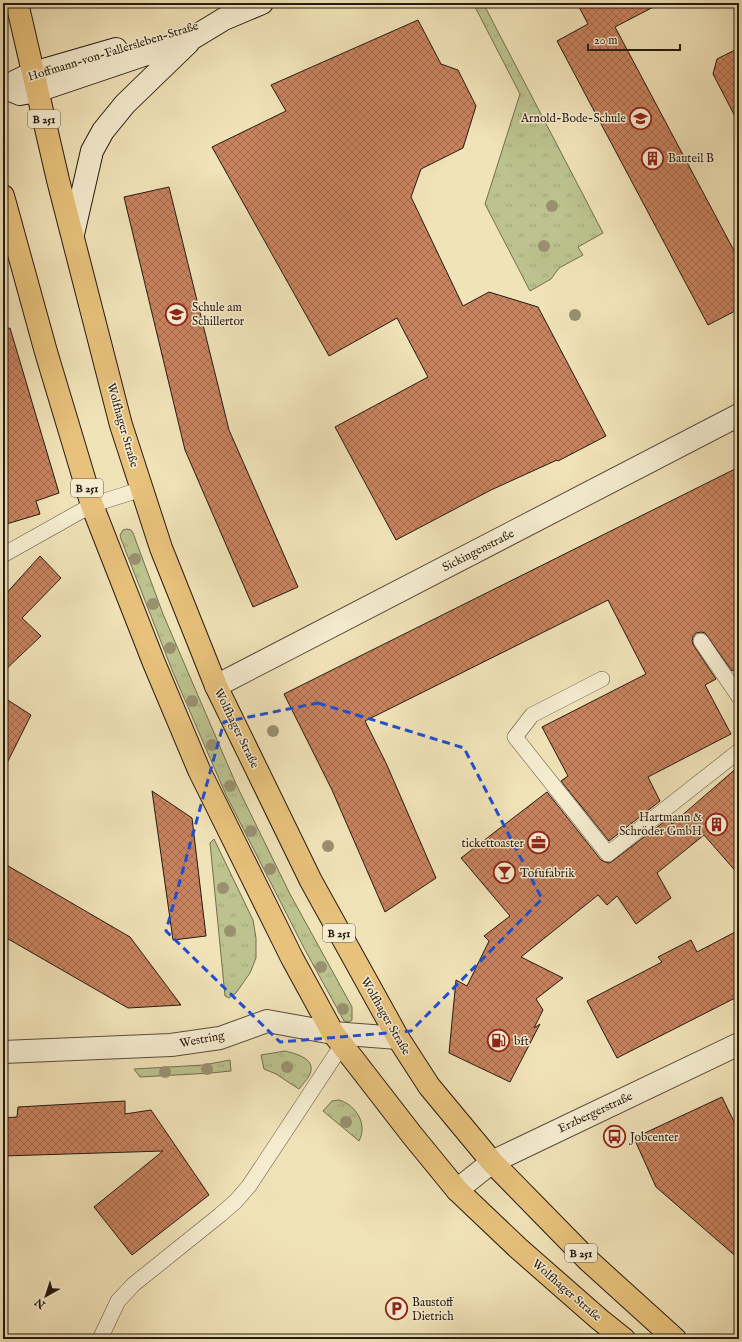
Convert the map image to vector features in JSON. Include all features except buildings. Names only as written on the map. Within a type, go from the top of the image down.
[{"type":"main road","name":"Wolfhager Straße","points":[[17,3],[58,180],[121,425],[161,548],[216,686],[311,881],[398,1038],[429,1086],[492,1162],[589,1262],[674,1339]]},
{"type":"main road","name":"Wolfhager Straße","points":[[3,196],[46,352],[92,505],[154,663],[199,770],[292,958],[338,1039],[412,1135],[457,1190],[518,1248],[624,1339]]},
{"type":"street","name":"Hoffmann-von-Fallersleben-Straße","points":[[35,82],[191,39],[224,19],[262,3]]},
{"type":"street","name":"Hoffmann-von-Fallersleben-Straße","points":[[3,88],[20,94],[35,82],[92,57],[188,26],[224,19]]},
{"type":"street","points":[[73,234],[92,152],[103,131],[125,104],[191,39]]},
{"type":"street","name":"Sickingenstraße","points":[[216,686],[739,415]]},
{"type":"street","name":"Westring","points":[[3,1052],[172,1045],[220,1038],[267,1021],[338,1039],[398,1038]]},
{"type":"street","name":"Erzbergerstraße","points":[[457,1190],[492,1162],[739,1044]]},
{"type":"lane","points":[[3,556],[92,505],[142,489]]},
{"type":"lane","points":[[701,641],[739,697]]},
{"type":"lane","points":[[602,679],[532,716],[515,737],[608,854],[739,751]]},
{"type":"lane","points":[[100,1339],[118,1301],[134,1284],[220,1215],[236,1201],[249,1186],[338,1039]]},
{"type":"highlighted area","points":[[318,703],[464,748],[542,899],[411,1031],[280,1042],[166,931],[224,722]]},
{"type":"green space","points":[[473,3],[483,3],[603,233],[578,247],[583,255],[559,268],[551,279],[530,291],[485,204],[520,94]]},
{"type":"green space","points":[[123,530],[131,530],[133,533],[163,614],[236,784],[290,894],[352,1007],[352,1020],[349,1022],[344,1021],[304,948],[226,795],[172,670],[121,539],[120,535]]},
{"type":"green space","points":[[214,839],[253,920],[256,938],[256,958],[250,973],[236,993],[229,998],[225,996],[210,843]]},
{"type":"green space","points":[[285,1051],[305,1058],[311,1065],[309,1076],[299,1089],[276,1074],[264,1069],[261,1055]]},
{"type":"green space","points":[[230,1060],[231,1071],[211,1073],[140,1077],[134,1069],[204,1065]]},
{"type":"green space","points":[[339,1100],[351,1106],[359,1116],[362,1128],[359,1141],[323,1111],[332,1101]]},
{"type":"place","name":"Arnold-Bode-Schule","points":[[641,118]]},
{"type":"place","name":"Bauteil B","points":[[652,158]]},
{"type":"place","name":"Schule am Schillertor","points":[[176,314]]},
{"type":"place","name":"Hartmann & Schröder GmbH","points":[[717,824]]},
{"type":"place","name":"tickettoaster","points":[[539,843]]},
{"type":"place","name":"Tofufabrik","points":[[505,873]]},
{"type":"place","name":"bft","points":[[498,1041]]},
{"type":"place","name":"Jobcenter","points":[[615,1137]]},
{"type":"place","name":"Baustoff Dietrich","points":[[397,1309]]}]
